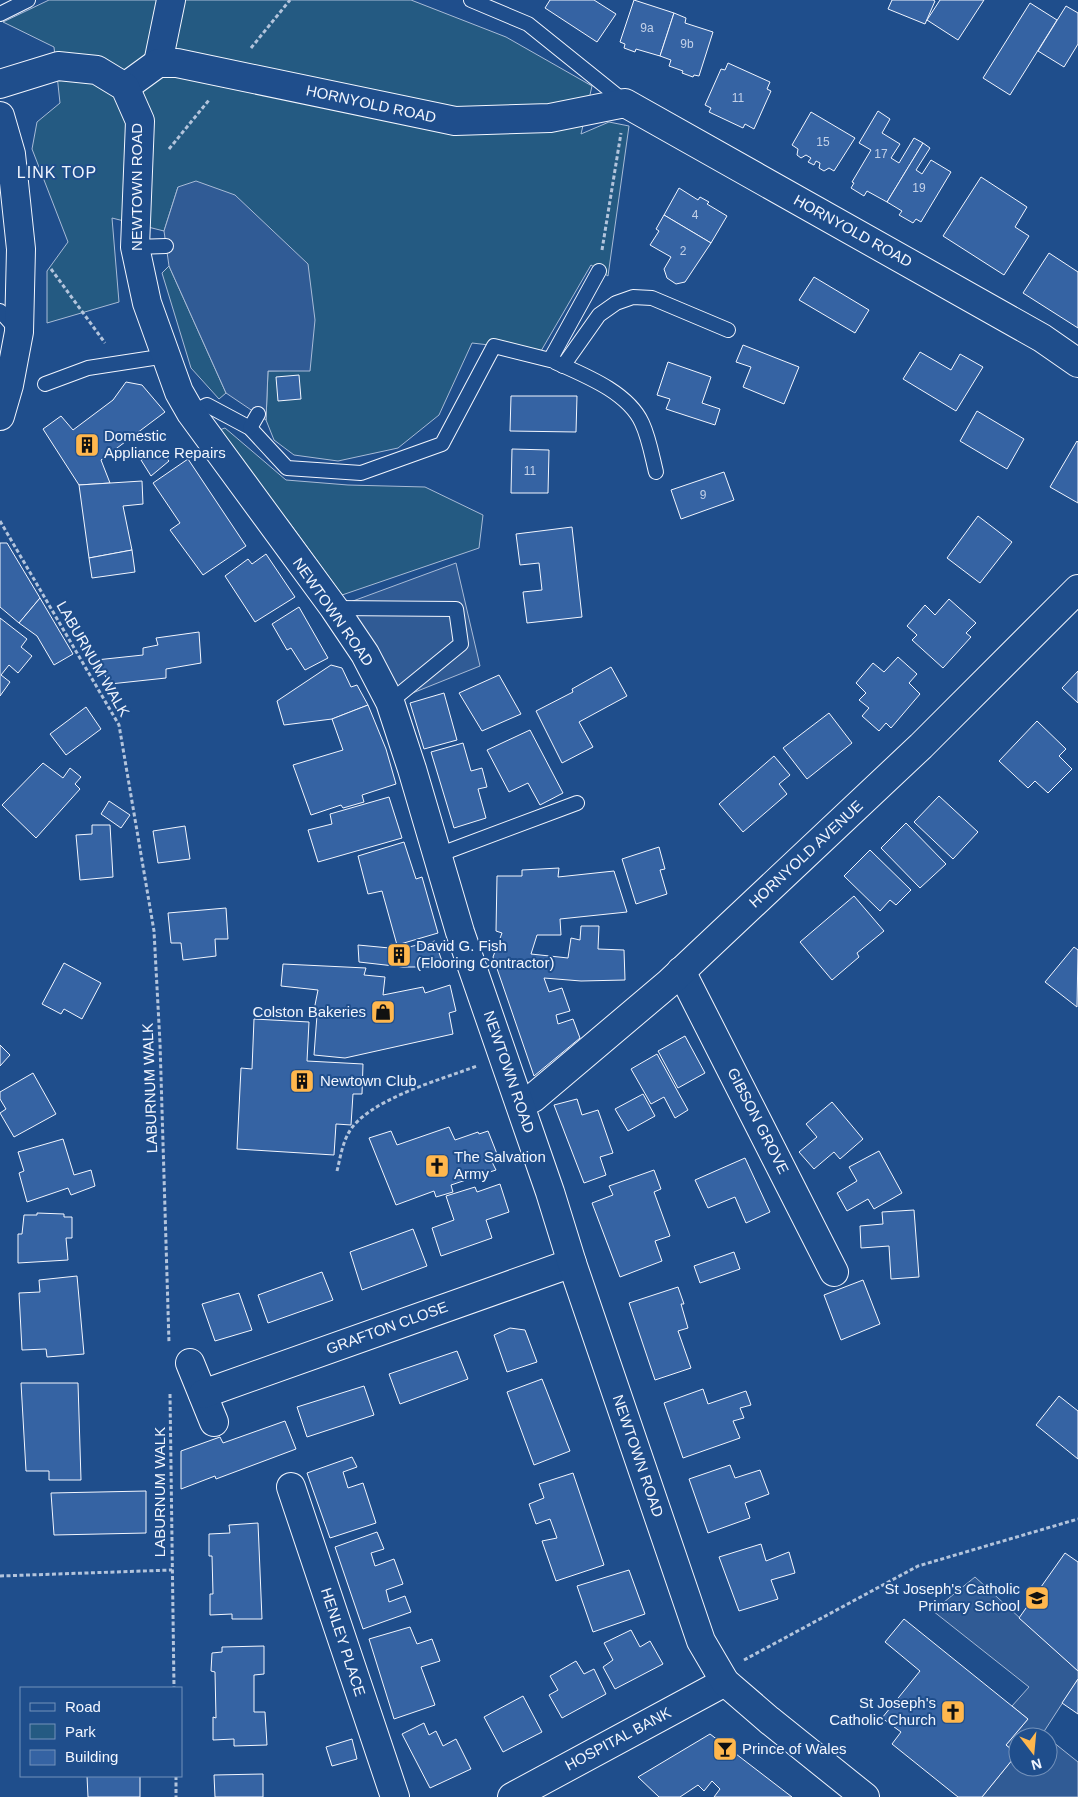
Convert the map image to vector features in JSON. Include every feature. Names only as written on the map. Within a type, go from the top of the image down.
[{"type":"main road","points":[[0,84],[58,66],[98,70],[125,87],[158,63],[171,0]]},
{"type":"main road","name":"HORNYOLD ROAD","points":[[158,63],[177,63],[455,121],[550,118],[625,103],[1042,338],[1078,362]]},
{"type":"main road","name":"NEWTOWN ROAD","points":[[125,87],[140,121],[135,247],[147,303],[179,392],[191,413],[334,608],[365,654],[390,702],[412,769],[460,932],[520,1104],[700,1641],[722,1677],[865,1797]]},
{"type":"main road","points":[[0,116],[11,154],[21,250],[18,332],[10,385],[2,401]]},
{"type":"main road","name":"HORNYOLD AVENUE","points":[[520,1104],[533,1098],[681,971],[921,746],[1078,589]]},
{"type":"main road","name":"GIBSON GROVE","points":[[681,971],[834,1272]]},
{"type":"main road","name":"GRAFTON CLOSE","points":[[203,1394],[572,1263]]},
{"type":"main road","points":[[180,1356],[203,1394],[214,1422]]},
{"type":"main road","name":"HENLEY PLACE","points":[[291,1487],[395,1797]]},
{"type":"main road","name":"HOSPITAL BANK","points":[[512,1797],[722,1677]]},
{"type":"lane","points":[[0,14],[28,0]]},
{"type":"lane","name":"HORNYOLD ROAD","points":[[471,0],[528,24],[625,103]]},
{"type":"lane","points":[[135,247],[166,246]]},
{"type":"lane","points":[[550,360],[599,271]]},
{"type":"lane","points":[[563,366],[599,315],[616,303],[633,297],[652,298],[728,330]]},
{"type":"lane","points":[[0,311],[18,332]]},
{"type":"lane","points":[[191,413],[207,405],[250,428],[287,468],[361,474],[442,444],[494,346],[550,360],[599,383],[617,395],[635,411],[642,424],[656,472]]},
{"type":"lane","points":[[45,384],[88,368],[166,356]]},
{"type":"lane","points":[[250,428],[258,414]]},
{"type":"lane","points":[[334,608],[456,609],[461,644],[390,702]]},
{"type":"lane","points":[[438,855],[578,803]]},
{"type":"path","points":[[599,271],[625,103]]},
{"type":"path","points":[[48,265],[120,363]]},
{"type":"path","name":"LABURNUM WALK","points":[[0,521],[119,725],[154,931],[180,1356]]},
{"type":"path","points":[[337,1171],[348,1132],[364,1116],[396,1096],[503,1057]]},
{"type":"path","name":"LABURNUM WALK","points":[[170,1386],[174,1687]]},
{"type":"path","points":[[722,1677],[918,1566],[1078,1520]]},
{"type":"path","points":[[0,1576],[172,1570]]},
{"type":"path","points":[[176,1777],[176,1797]]},
{"type":"green space","points":[[49,0],[411,0],[506,37],[592,86],[581,134],[609,122],[629,126],[608,276],[591,265],[541,351],[472,343],[439,415],[398,448],[338,461],[294,455],[274,440],[266,420],[268,371],[310,370],[178,187],[164,231],[112,218],[119,302],[47,323],[47,271],[68,242],[32,149],[37,122],[60,103],[54,47],[3,22]]},
{"type":"green space","points":[[169,266],[226,393],[219,399],[191,368],[162,273]]},
{"type":"green space","points":[[225,428],[286,480],[348,485],[425,487],[483,515],[479,548],[342,595],[289,522],[214,432]]},
{"type":"shaded area","points":[[196,181],[235,195],[308,264],[315,320],[310,371],[268,371],[266,420],[226,393],[169,266],[164,231],[178,187]]},
{"type":"shaded area","points":[[456,563],[480,666],[390,702],[334,608]]},
{"type":"shaded area","points":[[975,1577],[1078,1671],[1078,1679],[1047,1727],[1021,1727],[1028,1719],[1012,1706],[1029,1687],[933,1611]]},
{"type":"shaded area","points":[[1058,1746],[1078,1762],[1078,1797],[982,1797],[1008,1765],[1008,1777],[1058,1777]]},
{"type":"building","points":[[550,0],[594,0],[616,14],[597,42],[545,8]]},
{"type":"building","points":[[634,0],[674,13],[660,56],[636,49],[635,52],[624,48],[625,44],[620,42]]},
{"type":"building","points":[[892,0],[935,1],[925,24],[888,9]]},
{"type":"building","points":[[940,0],[984,0],[958,40],[927,20]]},
{"type":"building","points":[[1030,3],[1057,20],[1010,95],[983,78]]},
{"type":"building","points":[[1066,6],[1078,13],[1078,44],[1064,67],[1038,51]]},
{"type":"building","points":[[674,13],[686,18],[685,23],[713,32],[699,76],[694,75],[693,77],[682,73],[683,71],[669,66],[671,60],[660,56]]},
{"type":"building","points":[[728,63],[770,82],[767,89],[771,91],[754,129],[745,124],[743,128],[709,112],[711,108],[705,105],[721,69],[725,70]]},
{"type":"building","points":[[878,111],[890,119],[882,133],[900,144],[891,158],[899,163],[914,138],[923,143],[887,202],[867,191],[864,196],[851,188],[854,183],[852,182],[871,150],[859,143]]},
{"type":"building","points":[[811,112],[855,138],[834,171],[829,168],[824,171],[819,168],[820,163],[816,161],[814,165],[808,162],[811,158],[806,155],[801,158],[797,155],[798,149],[792,145]]},
{"type":"building","points":[[923,143],[930,148],[916,170],[922,174],[931,160],[951,172],[921,222],[916,219],[913,223],[899,215],[902,211],[887,202]]},
{"type":"building","points":[[981,177],[1027,207],[1015,227],[1029,236],[1004,275],[943,236]]},
{"type":"building","points":[[679,188],[698,200],[700,197],[709,202],[707,204],[727,216],[711,243],[664,215]]},
{"type":"building","points":[[664,215],[711,243],[685,282],[676,284],[667,278],[664,269],[671,257],[650,245],[659,231],[656,229]]},
{"type":"building","points":[[1049,253],[1078,272],[1078,328],[1023,293]]},
{"type":"building","points":[[814,277],[869,310],[855,333],[799,300]]},
{"type":"building","points":[[743,345],[799,367],[784,404],[743,387],[751,367],[736,362]]},
{"type":"building","points":[[920,352],[951,370],[960,354],[983,367],[956,411],[903,379]]},
{"type":"building","points":[[668,362],[711,377],[702,403],[720,409],[715,425],[666,409],[670,399],[657,395]]},
{"type":"building","points":[[299,375],[301,399],[278,401],[276,377]]},
{"type":"building","name":"Domestic Appliance Repairs","points":[[126,382],[142,385],[165,412],[101,460],[110,483],[79,485],[43,429],[61,416],[73,430],[113,400]]},
{"type":"building","points":[[511,396],[577,396],[576,432],[510,431]]},
{"type":"building","points":[[977,411],[1024,439],[1007,469],[960,441]]},
{"type":"building","points":[[1078,442],[1078,503],[1050,487]]},
{"type":"building","points":[[159,449],[169,461],[151,476],[141,460]]},
{"type":"building","points":[[512,449],[549,450],[548,493],[511,493]]},
{"type":"building","points":[[188,459],[246,546],[203,575],[170,530],[180,523],[153,483]]},
{"type":"building","points":[[724,472],[734,500],[681,519],[671,490]]},
{"type":"building","points":[[142,481],[143,504],[123,506],[132,550],[89,558],[79,485]]},
{"type":"building","points":[[978,516],[1012,542],[980,583],[947,558]]},
{"type":"building","points":[[572,527],[582,617],[527,623],[523,592],[542,590],[539,563],[520,565],[516,534]]},
{"type":"building","points":[[0,543],[7,543],[40,598],[19,623],[0,607]]},
{"type":"building","points":[[132,550],[135,572],[92,578],[89,558]]},
{"type":"building","points":[[266,554],[295,597],[255,622],[225,576],[248,559],[252,564]]},
{"type":"building","points":[[40,598],[73,654],[54,665],[37,636],[19,623]]},
{"type":"building","points":[[949,599],[976,623],[966,633],[971,637],[943,668],[912,640],[917,635],[907,626],[925,605],[935,615]]},
{"type":"building","points":[[299,607],[328,658],[305,670],[291,648],[287,650],[272,624]]},
{"type":"building","points":[[0,618],[27,639],[21,647],[32,656],[18,673],[9,665],[1,675],[10,682],[0,696]]},
{"type":"building","points":[[199,632],[201,663],[166,669],[166,678],[110,684],[96,660],[143,655],[143,648],[158,645],[156,638]]},
{"type":"building","points":[[898,657],[917,674],[909,683],[920,694],[891,728],[886,723],[879,731],[862,716],[869,708],[859,700],[866,693],[856,683],[873,663],[884,672]]},
{"type":"building","points":[[331,665],[342,668],[351,687],[357,685],[368,705],[332,719],[284,725],[277,701]]},
{"type":"building","points":[[611,667],[627,696],[579,722],[593,747],[562,763],[536,711],[573,692],[572,689]]},
{"type":"building","points":[[1078,671],[1078,703],[1062,688]]},
{"type":"building","points":[[499,675],[521,714],[482,731],[459,693]]},
{"type":"building","points":[[444,693],[457,740],[424,749],[410,703]]},
{"type":"building","points":[[368,705],[386,749],[396,784],[362,795],[364,802],[343,808],[341,805],[311,815],[293,765],[343,750],[332,719]]},
{"type":"building","points":[[86,707],[101,729],[66,755],[50,734]]},
{"type":"building","points":[[829,713],[852,743],[807,779],[783,748]]},
{"type":"building","points":[[1037,721],[1066,749],[1059,756],[1072,769],[1048,793],[1035,781],[1028,788],[999,761]]},
{"type":"building","points":[[530,730],[563,793],[540,805],[528,783],[509,792],[487,750]]},
{"type":"building","points":[[463,743],[471,771],[482,768],[487,787],[478,789],[486,818],[454,828],[431,752]]},
{"type":"building","points":[[774,756],[790,775],[779,784],[787,794],[743,832],[719,804]]},
{"type":"building","points":[[43,763],[63,778],[70,768],[81,777],[75,784],[80,789],[36,838],[2,805]]},
{"type":"building","points":[[939,796],[978,832],[953,859],[914,822]]},
{"type":"building","points":[[389,797],[402,838],[318,862],[308,830],[332,824],[330,814]]},
{"type":"building","points":[[109,801],[130,815],[121,828],[101,814]]},
{"type":"building","points":[[906,823],[946,864],[920,888],[881,848]]},
{"type":"building","points":[[92,825],[110,825],[113,877],[80,880],[76,835],[92,834]]},
{"type":"building","points":[[185,826],[190,859],[158,863],[153,831]]},
{"type":"building","points":[[404,842],[416,879],[422,877],[438,933],[397,945],[382,891],[368,894],[358,856]]},
{"type":"building","points":[[659,847],[665,869],[660,870],[667,894],[636,904],[622,859]]},
{"type":"building","points":[[870,850],[911,890],[896,905],[890,900],[880,911],[844,876]]},
{"type":"building","points":[[559,868],[558,877],[614,871],[627,912],[560,919],[561,935],[537,935],[531,954],[568,958],[571,938],[580,940],[581,926],[599,926],[598,949],[624,950],[625,980],[581,981],[544,978],[549,992],[562,988],[570,1011],[556,1015],[558,1024],[573,1019],[580,1038],[534,1076],[493,957],[502,933],[496,931],[497,876],[522,876],[522,870]]},
{"type":"building","points":[[854,896],[884,931],[857,953],[859,957],[832,980],[800,942]]},
{"type":"building","points":[[226,908],[228,939],[215,939],[216,956],[183,960],[181,943],[171,943],[168,913]]},
{"type":"building","name":"David G. Fish (Flooring Contractor)","points":[[435,941],[444,967],[403,967],[359,962],[358,945],[400,949]]},
{"type":"building","points":[[1074,947],[1078,950],[1077,1007],[1045,982]]},
{"type":"building","points":[[64,963],[101,983],[82,1019],[64,1009],[61,1014],[42,1004]]},
{"type":"building","name":"Colston Bakeries","points":[[283,964],[366,968],[364,975],[385,977],[383,995],[423,987],[425,993],[450,985],[456,1011],[449,1013],[453,1034],[345,1058],[314,1055],[317,1015],[313,1015],[318,990],[281,986]]},
{"type":"building","name":"Newtown Club","points":[[254,1019],[309,1022],[307,1061],[363,1064],[362,1094],[353,1094],[351,1125],[336,1124],[334,1155],[237,1149],[241,1068],[252,1069]]},
{"type":"building","points":[[685,1036],[705,1073],[678,1088],[658,1051]]},
{"type":"building","points":[[0,1045],[10,1055],[0,1066]]},
{"type":"building","points":[[657,1054],[688,1110],[675,1118],[664,1097],[651,1104],[631,1069]]},
{"type":"building","points":[[33,1073],[56,1114],[14,1137],[0,1113],[6,1109],[0,1099],[0,1092]]},
{"type":"building","points":[[643,1094],[655,1116],[628,1131],[615,1109]]},
{"type":"building","points":[[577,1099],[582,1115],[598,1110],[613,1153],[600,1157],[606,1175],[584,1183],[554,1105]]},
{"type":"building","points":[[832,1102],[863,1139],[840,1159],[834,1152],[814,1169],[799,1152],[817,1137],[806,1124]]},
{"type":"building","name":"The Salvation Army","points":[[449,1127],[455,1140],[478,1132],[479,1134],[488,1131],[499,1159],[492,1162],[496,1170],[451,1185],[453,1192],[436,1197],[434,1191],[396,1205],[369,1138],[391,1131],[397,1145]]},
{"type":"building","points":[[63,1139],[74,1175],[91,1170],[95,1186],[71,1195],[68,1188],[27,1202],[19,1173],[24,1171],[18,1152]]},
{"type":"building","points":[[879,1151],[902,1193],[874,1209],[868,1199],[847,1211],[837,1193],[857,1181],[849,1167]]},
{"type":"building","points":[[745,1158],[770,1212],[746,1223],[735,1197],[708,1208],[695,1180]]},
{"type":"building","points":[[654,1170],[661,1189],[654,1192],[670,1236],[655,1241],[662,1261],[620,1277],[592,1203],[613,1195],[609,1186]]},
{"type":"building","points":[[500,1184],[509,1212],[486,1220],[492,1238],[441,1256],[432,1228],[454,1220],[446,1196],[475,1187],[477,1192]]},
{"type":"building","points":[[914,1210],[919,1277],[891,1279],[889,1246],[861,1248],[860,1226],[883,1224],[882,1212]]},
{"type":"building","points":[[37,1213],[64,1214],[64,1217],[72,1217],[72,1238],[66,1238],[68,1260],[18,1263],[18,1234],[22,1234],[24,1215],[37,1215]]},
{"type":"building","points":[[413,1229],[427,1266],[362,1290],[350,1252]]},
{"type":"building","points":[[734,1252],[740,1269],[700,1283],[694,1266]]},
{"type":"building","points":[[322,1272],[333,1300],[268,1323],[258,1295]]},
{"type":"building","points":[[77,1276],[84,1354],[47,1357],[46,1349],[22,1350],[19,1293],[40,1292],[39,1280]]},
{"type":"building","points":[[863,1280],[880,1324],[841,1340],[824,1295]]},
{"type":"building","points":[[678,1287],[684,1304],[681,1304],[688,1328],[678,1331],[691,1368],[655,1380],[629,1303]]},
{"type":"building","points":[[239,1293],[252,1330],[215,1341],[202,1304]]},
{"type":"building","points":[[510,1328],[525,1330],[537,1362],[507,1372],[494,1335]]},
{"type":"building","points":[[457,1351],[468,1379],[400,1404],[389,1374]]},
{"type":"building","points":[[542,1379],[570,1451],[534,1465],[507,1392]]},
{"type":"building","points":[[21,1383],[78,1383],[81,1480],[49,1480],[49,1471],[26,1471]]},
{"type":"building","points":[[364,1386],[374,1415],[307,1437],[297,1407]]},
{"type":"building","points":[[703,1389],[708,1404],[746,1391],[751,1405],[740,1408],[744,1418],[733,1421],[740,1438],[683,1458],[664,1403]]},
{"type":"building","points":[[1059,1396],[1078,1411],[1078,1459],[1036,1425]]},
{"type":"building","points":[[285,1421],[296,1449],[216,1479],[215,1476],[181,1489],[181,1451],[220,1437],[223,1443]]},
{"type":"building","points":[[352,1457],[357,1467],[343,1472],[348,1488],[363,1483],[376,1523],[330,1538],[307,1473]]},
{"type":"building","points":[[730,1465],[735,1478],[760,1470],[769,1494],[745,1503],[750,1518],[708,1533],[689,1479]]},
{"type":"building","points":[[573,1473],[604,1565],[556,1581],[542,1541],[557,1538],[550,1519],[536,1524],[529,1504],[544,1498],[539,1484]]},
{"type":"building","points":[[146,1491],[146,1533],[54,1535],[51,1493]]},
{"type":"building","points":[[258,1523],[262,1619],[232,1619],[232,1614],[210,1615],[210,1594],[213,1594],[212,1556],[209,1556],[209,1534],[230,1533],[229,1525]]},
{"type":"building","points":[[377,1532],[384,1549],[371,1553],[375,1566],[394,1559],[403,1584],[386,1590],[389,1602],[405,1596],[411,1612],[363,1629],[335,1547]]},
{"type":"building","points":[[761,1544],[766,1561],[789,1552],[795,1573],[771,1580],[778,1599],[739,1611],[719,1557]]},
{"type":"building","points":[[1065,1553],[1078,1562],[1078,1671],[1019,1618]]},
{"type":"building","points":[[629,1570],[645,1614],[593,1632],[577,1586]]},
{"type":"building","name":"St Joseph's Catholic Church","points":[[904,1619],[1028,1719],[1021,1727],[1008,1727],[1008,1743],[1006,1745],[1008,1747],[1008,1765],[982,1797],[958,1797],[892,1744],[901,1732],[882,1718],[920,1671],[885,1642]]},
{"type":"building","points":[[410,1627],[417,1644],[432,1639],[440,1661],[421,1667],[435,1705],[394,1719],[369,1639]]},
{"type":"building","points":[[631,1630],[640,1647],[650,1641],[663,1664],[615,1689],[603,1667],[613,1660],[604,1643]]},
{"type":"building","points":[[264,1646],[264,1674],[254,1675],[254,1712],[265,1712],[267,1745],[234,1746],[234,1739],[213,1740],[213,1717],[216,1718],[215,1672],[211,1671],[212,1653],[222,1652],[222,1647]]},
{"type":"building","points":[[576,1661],[584,1674],[594,1669],[606,1694],[562,1718],[549,1695],[558,1690],[550,1676]]},
{"type":"building","points":[[1078,1679],[1078,1714],[1062,1703]]},
{"type":"building","points":[[523,1696],[542,1732],[503,1752],[484,1717]]},
{"type":"building","points":[[424,1723],[429,1735],[436,1731],[443,1746],[456,1739],[471,1769],[430,1788],[402,1734]]},
{"type":"building","points":[[710,1734],[792,1797],[714,1797],[720,1789],[712,1781],[704,1791],[698,1785],[680,1797],[659,1797],[638,1777]]},
{"type":"building","points":[[352,1739],[357,1759],[332,1766],[326,1747]]},
{"type":"building","points":[[263,1774],[263,1797],[215,1797],[214,1775]]},
{"type":"building","points":[[87,1777],[140,1777],[140,1797],[88,1797]]},
{"type":"place","name":"Domestic Appliance Repairs","points":[[87,445]]},
{"type":"place","name":"David G. Fish (Flooring Contractor)","points":[[399,955]]},
{"type":"place","name":"Colston Bakeries","points":[[383,1012]]},
{"type":"place","name":"Newtown Club","points":[[302,1081]]},
{"type":"place","name":"The Salvation Army","points":[[437,1166]]},
{"type":"place","name":"St Joseph's Catholic Primary School","points":[[1037,1598]]},
{"type":"place","name":"St Joseph's Catholic Church","points":[[953,1712]]},
{"type":"place","name":"Prince of Wales","points":[[725,1749]]},
{"type":"district","name":"LINK TOP","points":[[57,172]]}]
